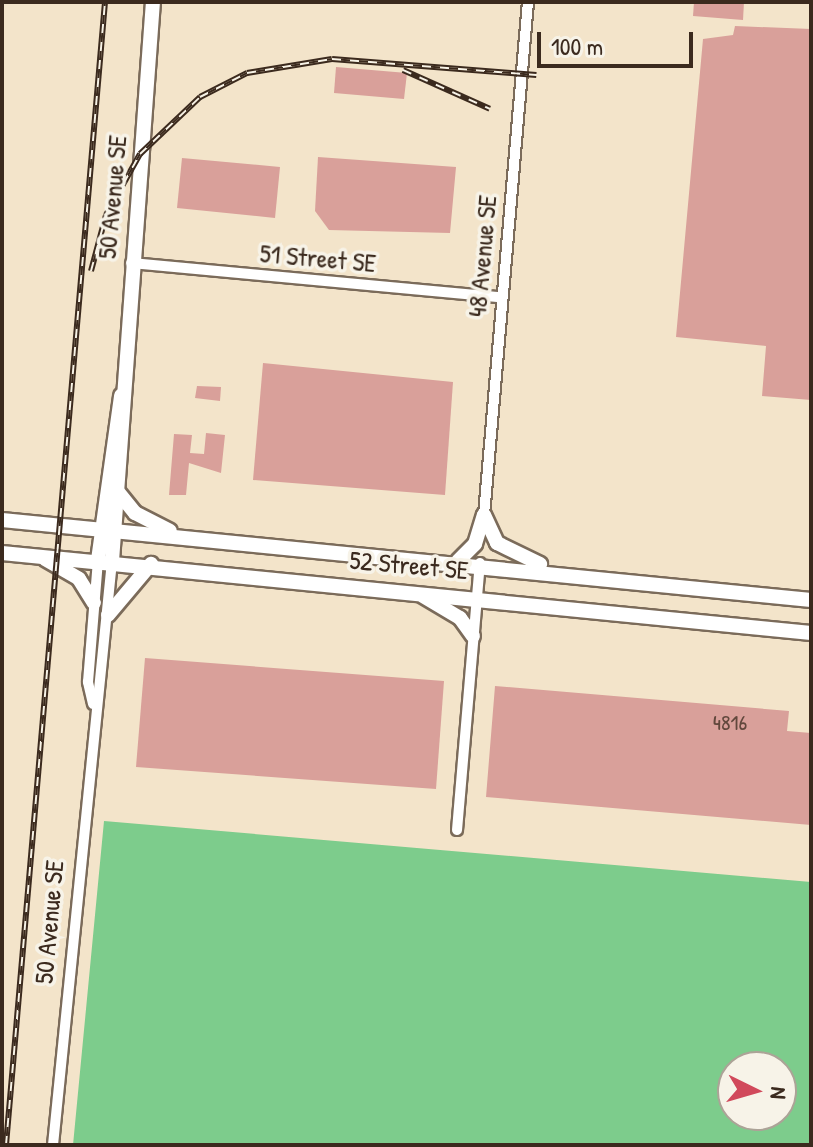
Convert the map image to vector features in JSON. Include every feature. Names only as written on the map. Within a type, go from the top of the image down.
[{"type":"main road","name":"50 Avenue SE","points":[[105,560],[153,2]]},
{"type":"main road","name":"50 Avenue SE","points":[[108,529],[118,492],[121,396]]},
{"type":"main road","points":[[118,492],[135,513],[182,536]]},
{"type":"main road","points":[[458,561],[475,544],[484,515]]},
{"type":"main road","points":[[484,515],[497,543],[555,571]]},
{"type":"main road","name":"52 Street SE","points":[[2,520],[480,563],[811,600]]},
{"type":"main road","name":"52 Street SE","points":[[2,553],[477,595],[811,633]]},
{"type":"main road","points":[[37,555],[71,573],[94,603]]},
{"type":"main road","points":[[108,615],[151,564]]},
{"type":"main road","points":[[404,589],[440,602],[473,636]]},
{"type":"street","name":"48 Avenue SE","points":[[484,515],[500,297],[528,2]]},
{"type":"street","name":"51 Street SE","points":[[131,263],[500,297]]},
{"type":"street","name":"50 Avenue SE","points":[[93,704],[88,682],[94,603],[105,560]]},
{"type":"street","name":"50 Avenue SE","points":[[53,1145],[93,704],[108,615],[105,560]]},
{"type":"street","points":[[457,830],[480,563]]},
{"type":"green space","points":[[104,821],[811,882],[811,1145],[73,1145]]},
{"type":"building","points":[[694,2],[744,2],[743,20],[693,16]]},
{"type":"building","points":[[735,26],[811,29],[811,400],[762,396],[766,346],[676,337],[703,39],[733,35]]},
{"type":"building","points":[[336,67],[407,73],[404,99],[334,93]]},
{"type":"building","points":[[318,157],[456,167],[450,233],[329,230],[315,211]]},
{"type":"building","points":[[182,158],[280,167],[275,218],[177,208]]},
{"type":"building","points":[[263,363],[453,382],[445,495],[253,480]]},
{"type":"building","points":[[197,386],[221,387],[220,401],[195,398]]},
{"type":"building","points":[[206,433],[225,435],[221,473],[189,463],[186,495],[169,495],[174,434],[192,435],[190,453],[204,454]]},
{"type":"building","points":[[145,658],[444,681],[436,789],[136,767]]},
{"type":"building","points":[[495,686],[789,711],[787,731],[811,733],[811,825],[486,797]]},
{"type":"railway","points":[[6,1145],[105,2]]},
{"type":"railway","points":[[91,271],[106,215],[140,154],[200,97],[247,73],[332,59],[536,75]]},
{"type":"railway","points":[[403,70],[490,109]]}]
